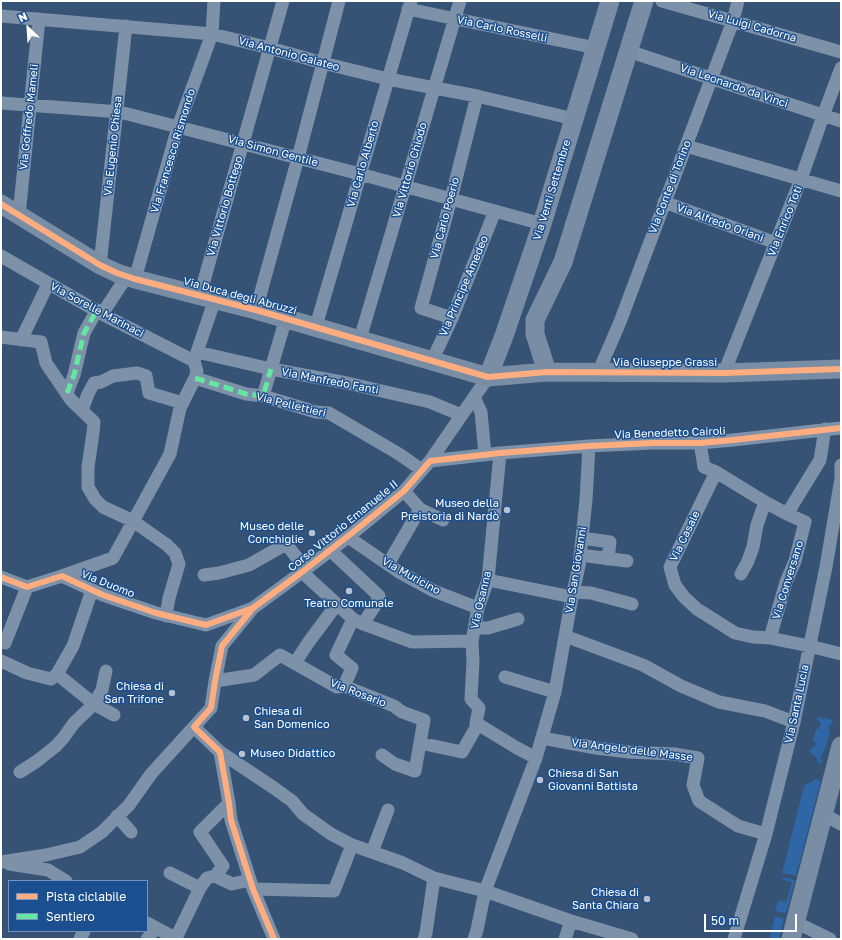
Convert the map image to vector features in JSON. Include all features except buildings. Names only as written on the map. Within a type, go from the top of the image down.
[{"type":"street","name":"Via Francesco Rismondo","points":[[67,394],[74,374],[84,333],[100,312],[131,278],[178,127],[212,34],[214,1]]},
{"type":"street","name":"Via Vittorio Bottego","points":[[196,356],[243,143],[283,1]]},
{"type":"street","points":[[256,310],[340,1]]},
{"type":"street","name":"Via Vittorio Chiodo","points":[[360,339],[460,1]]},
{"type":"street","name":"Via Venti Settembre","points":[[488,376],[504,336],[542,224],[610,1]]},
{"type":"street","points":[[548,372],[535,334],[536,320],[563,262],[644,1]]},
{"type":"street","name":"Via Luigi Cadorna","points":[[662,1],[841,52]]},
{"type":"street","name":"Via Conte di Torino","points":[[598,373],[620,322],[733,21],[738,1]]},
{"type":"street","name":"Via Carlo Rosselli","points":[[409,5],[455,19],[596,48]]},
{"type":"street","name":"Via Carlo Alberto","points":[[316,326],[409,5]]},
{"type":"street","name":"Via Antonio Galateo","points":[[1,16],[212,34],[388,79],[477,96],[574,119]]},
{"type":"street","name":"Via Goffredo Mameli","points":[[19,215],[39,19]]},
{"type":"street","name":"Via Eugenio Chiesa","points":[[100,264],[126,26]]},
{"type":"street","name":"Via Leonardo da Vinci","points":[[628,51],[841,121]]},
{"type":"street","name":"Via Enrico Toti","points":[[724,373],[801,180],[841,68]]},
{"type":"street","name":"Via Carlo Poerio","points":[[452,318],[421,308],[477,96]]},
{"type":"street","name":"Via Simon Gentile","points":[[1,103],[117,112],[243,143],[542,224]]},
{"type":"street","points":[[686,146],[841,191]]},
{"type":"street","name":"Via Alfredo Oriani","points":[[664,202],[776,243]]},
{"type":"street","name":"Via Duca degli Abruzzi","points":[[1,204],[100,264],[117,273],[131,278],[316,326],[432,361],[488,376]]},
{"type":"street","name":"Via Principe Amedeo","points":[[432,361],[452,318],[495,211]]},
{"type":"street","name":"Via Sorelle Marinaci","points":[[1,256],[48,284],[100,312],[196,356]]},
{"type":"street","points":[[21,340],[48,284]]},
{"type":"street","points":[[263,396],[286,318]]},
{"type":"street","points":[[1,337],[41,342],[46,363],[71,400],[94,422],[88,468],[88,487],[95,499],[103,507],[133,521],[167,545],[175,553],[179,564],[166,614]]},
{"type":"street","points":[[1,578],[27,587],[113,558],[170,454],[180,408],[197,371],[196,356]]},
{"type":"street","name":"Via Manfredo Fanti","points":[[196,356],[347,383],[430,402],[462,415]]},
{"type":"street","name":"Via Giuseppe Grassi","points":[[488,376],[548,372],[724,373],[841,369]]},
{"type":"street","points":[[82,410],[94,383],[101,382],[113,376],[137,373],[146,376],[149,393],[183,403]]},
{"type":"street","name":"Corso Vittorio Emanuele II","points":[[258,604],[348,537],[404,491],[426,466],[488,376]]},
{"type":"street","name":"Via Pellettieri","points":[[195,378],[246,394],[263,396],[316,412],[329,413],[399,454],[426,466]]},
{"type":"street","points":[[474,397],[481,412],[485,455]]},
{"type":"street","name":"Via Benedetto Cairoli","points":[[426,466],[500,453],[589,446],[653,443],[700,443],[741,440],[841,428]]},
{"type":"street","points":[[700,443],[704,467],[716,472],[786,514],[820,460],[825,430]]},
{"type":"street","name":"Via San Giovanni","points":[[474,939],[478,930],[485,891],[536,758],[555,692],[572,594],[579,566],[586,500],[589,446]]},
{"type":"street","name":"Via Osanna","points":[[478,724],[476,723],[479,708],[471,699],[473,661],[472,641],[478,608],[488,580],[500,453]]},
{"type":"street","name":"Via Santa Lucia","points":[[734,939],[766,834],[794,722],[826,567],[841,465]]},
{"type":"street","name":"Via Casale","points":[[716,472],[670,567],[675,585],[684,597],[697,609],[735,632],[753,637],[770,638],[809,646],[841,654]]},
{"type":"street","points":[[404,491],[420,509],[443,520]]},
{"type":"street","points":[[741,574],[753,547],[757,525],[765,502]]},
{"type":"street","points":[[388,564],[420,509]]},
{"type":"street","name":"Via Conversano","points":[[770,638],[786,582],[795,561],[805,522],[786,514]]},
{"type":"street","name":"Via Muricino","points":[[348,537],[399,572],[434,591],[478,608]]},
{"type":"street","points":[[582,538],[610,542],[608,559]]},
{"type":"street","points":[[204,575],[219,573],[249,565],[286,544],[304,571],[317,586],[358,621],[412,642],[472,641]]},
{"type":"street","points":[[330,550],[379,596],[376,604],[358,621],[336,655],[352,668],[344,686]]},
{"type":"street","points":[[580,555],[627,561]]},
{"type":"street","name":"Via Duomo","points":[[62,576],[103,595],[146,610],[206,625],[258,604]]},
{"type":"street","points":[[488,580],[572,594],[591,593],[632,604]]},
{"type":"street","points":[[5,643],[27,587]]},
{"type":"street","points":[[1,661],[27,673],[51,679],[57,674],[73,646],[92,590]]},
{"type":"street","points":[[1,862],[46,855],[80,847],[102,832],[129,805],[151,774],[211,708],[222,646],[258,604]]},
{"type":"street","points":[[296,663],[308,643],[337,604]]},
{"type":"street","points":[[475,628],[488,628],[518,619]]},
{"type":"street","points":[[565,636],[643,665],[681,686],[719,702],[765,711],[794,722]]},
{"type":"street","name":"Via Rosario","points":[[216,676],[254,675],[280,654],[338,687],[344,686],[394,706],[402,712],[424,720],[415,771],[395,764],[382,755]]},
{"type":"street","points":[[20,772],[56,746],[74,723],[94,704],[102,690],[106,671]]},
{"type":"street","points":[[57,674],[94,704],[114,715]]},
{"type":"street","points":[[505,678],[555,692]]},
{"type":"street","points":[[420,743],[462,752],[478,724],[536,758]]},
{"type":"street","points":[[194,727],[220,752],[292,801],[303,814],[331,834],[352,845],[403,863],[434,878],[485,891],[632,939]]},
{"type":"street","name":"Via Angelo delle Masse","points":[[542,738],[596,748],[629,752],[674,754],[698,758],[693,785],[699,801],[738,826],[766,834]]},
{"type":"street","points":[[220,752],[231,820],[251,884],[274,939]]},
{"type":"street","points":[[830,939],[793,930],[840,753]]},
{"type":"street","points":[[147,939],[152,925],[176,939],[200,888],[207,878],[215,876],[223,866],[200,832],[229,803]]},
{"type":"street","points":[[372,852],[388,810]]},
{"type":"street","points":[[824,814],[841,824]]},
{"type":"street","points":[[117,816],[131,832]]},
{"type":"street","points":[[215,876],[232,884],[251,884],[334,891],[352,845]]},
{"type":"street","points":[[1,862],[48,870],[64,880]]},
{"type":"street","points":[[170,873],[200,888]]},
{"type":"street","points":[[424,939],[434,878]]},
{"type":"street","points":[[565,939],[571,920]]},
{"type":"shaded area","points":[[818,717],[833,720],[828,729],[830,732],[823,754],[820,758],[822,760],[821,763],[818,763],[816,757],[810,752],[811,748],[815,747],[816,743],[813,741],[816,729],[819,729],[821,723],[817,720]]},
{"type":"shaded area","points":[[816,779],[821,780],[796,876],[782,873],[804,786]]},
{"type":"shaded area","points":[[782,877],[795,880],[786,913],[775,911],[778,900],[786,902],[792,882],[781,879]]},
{"type":"shaded area","points":[[775,916],[784,919],[779,939],[769,938]]},
{"type":"marked path","points":[[67,393],[74,375],[84,333],[97,310]]},
{"type":"marked path","points":[[195,378],[246,394],[263,396],[271,369]]},
{"type":"cycle path","points":[[1,204],[100,265],[117,273],[256,310],[488,377],[547,372],[724,373],[841,369]]},
{"type":"cycle path","points":[[1,577],[27,587],[62,576],[103,595],[156,613],[206,625],[253,608],[302,572],[404,491],[430,461],[500,453],[589,446],[653,443],[700,443],[841,428]]},
{"type":"cycle path","points":[[253,608],[222,646],[211,708],[194,727],[220,752],[231,820],[253,889],[274,939]]},
{"type":"place","name":"Museo della Preistoria di Nardò","points":[[507,510]]},
{"type":"place","name":"Museo delle Conchiglie","points":[[312,533]]},
{"type":"place","name":"Teatro Comunale","points":[[349,591]]},
{"type":"place","name":"Chiesa di San Trifone","points":[[172,693]]},
{"type":"place","name":"Chiesa di San Domenico","points":[[246,718]]},
{"type":"place","name":"Museo Didattico","points":[[242,754]]},
{"type":"place","name":"Chiesa di San Giovanni Battista","points":[[540,780]]},
{"type":"place","name":"Chiesa di Santa Chiara","points":[[647,899]]}]
